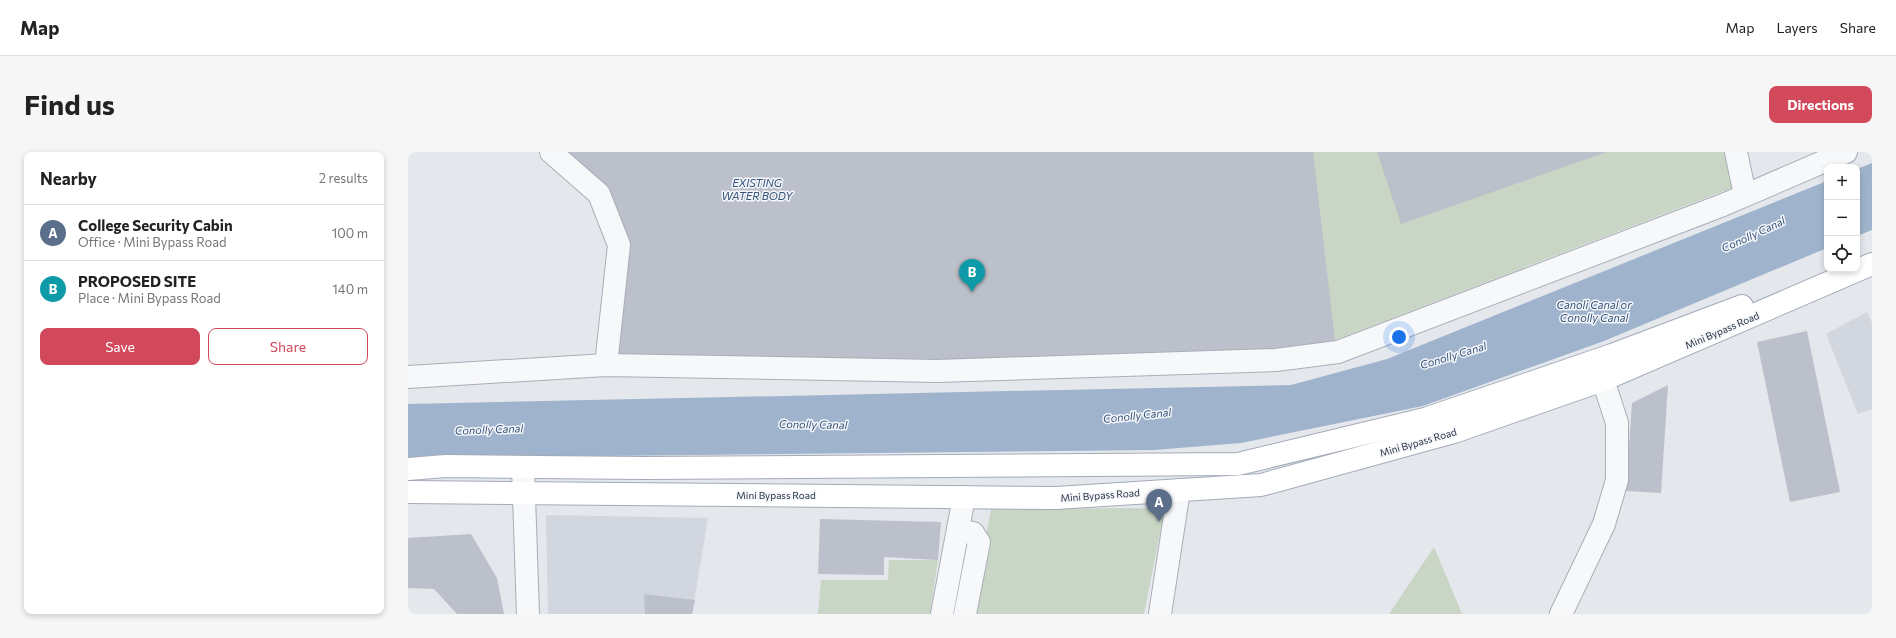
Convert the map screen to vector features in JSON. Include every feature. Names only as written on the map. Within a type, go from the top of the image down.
[{"type":"main road","points":[[1860,257],[1872,252]]},
{"type":"main road","name":"Mini Bypass Road","points":[[408,492],[1056,498],[1261,485],[1454,432],[1603,380],[1872,264]]},
{"type":"main road","name":"Mini Bypass Road","points":[[408,469],[446,466],[1238,464],[1425,419],[1612,355],[1797,285],[1827,272]]},
{"type":"street","points":[[551,152],[600,194],[619,245],[606,365]]},
{"type":"street","points":[[1736,152],[1745,195]]},
{"type":"street","points":[[408,377],[606,365],[936,371],[1276,360],[1338,352],[1745,195],[1846,152]]},
{"type":"street","points":[[1561,614],[1604,524],[1617,480],[1617,424],[1603,380]]},
{"type":"street","points":[[523,467],[528,614]]},
{"type":"street","points":[[1160,614],[1179,490]]},
{"type":"street","points":[[942,614],[964,497]]},
{"type":"street","points":[[958,530],[972,532],[980,542],[965,614]]},
{"type":"shaded area","points":[[1867,312],[1872,323],[1872,409],[1858,414],[1826,334]]},
{"type":"shaded area","points":[[546,515],[708,518],[692,614],[548,614]]},
{"type":"green space","points":[[965,152],[1729,152],[1737,186],[1335,340]]},
{"type":"green space","points":[[1165,508],[1144,614],[972,614],[991,509]]},
{"type":"green space","points":[[1434,547],[1462,614],[1389,614]]},
{"type":"green space","points":[[889,560],[938,560],[930,614],[818,614],[821,580],[888,580]]},
{"type":"water","points":[[1872,163],[1872,230],[1860,235],[1860,200],[1860,168]]},
{"type":"water","name":"Canoli Canal or Conolly Canal","points":[[1824,182],[1824,249],[1604,341],[1423,406],[1241,443],[1154,450],[408,458],[408,404],[1291,385],[1387,359]]},
{"type":"building","points":[[551,152],[1313,152],[1335,340],[1338,352],[1276,360],[606,365],[619,245],[599,194]]},
{"type":"building","points":[[1377,152],[1607,152],[1401,224]]},
{"type":"building","points":[[1807,331],[1840,492],[1790,502],[1757,342]]},
{"type":"building","points":[[1668,385],[1661,493],[1626,491],[1632,403]]},
{"type":"building","points":[[820,519],[941,522],[938,560],[884,557],[884,575],[818,574]]},
{"type":"building","points":[[471,534],[497,578],[504,614],[457,614],[434,589],[408,588],[408,538]]},
{"type":"building","points":[[644,594],[695,600],[692,614],[645,614]]},
{"type":"place","name":"PROPOSED SITE","points":[[972,292]]},
{"type":"place","name":"College Security Cabin","points":[[1159,522]]},
{"type":"water label","name":"EXISTING WATER BODY","points":[[757,188]]},
{"type":"water label","name":"Conolly Canal","points":[[1753,234]]},
{"type":"water label","name":"Conolly Canal","points":[[1453,355]]},
{"type":"water label","name":"Conolly Canal","points":[[1137,415]]},
{"type":"water label","name":"Conolly Canal","points":[[813,424]]},
{"type":"water label","name":"Conolly Canal","points":[[489,429]]}]
